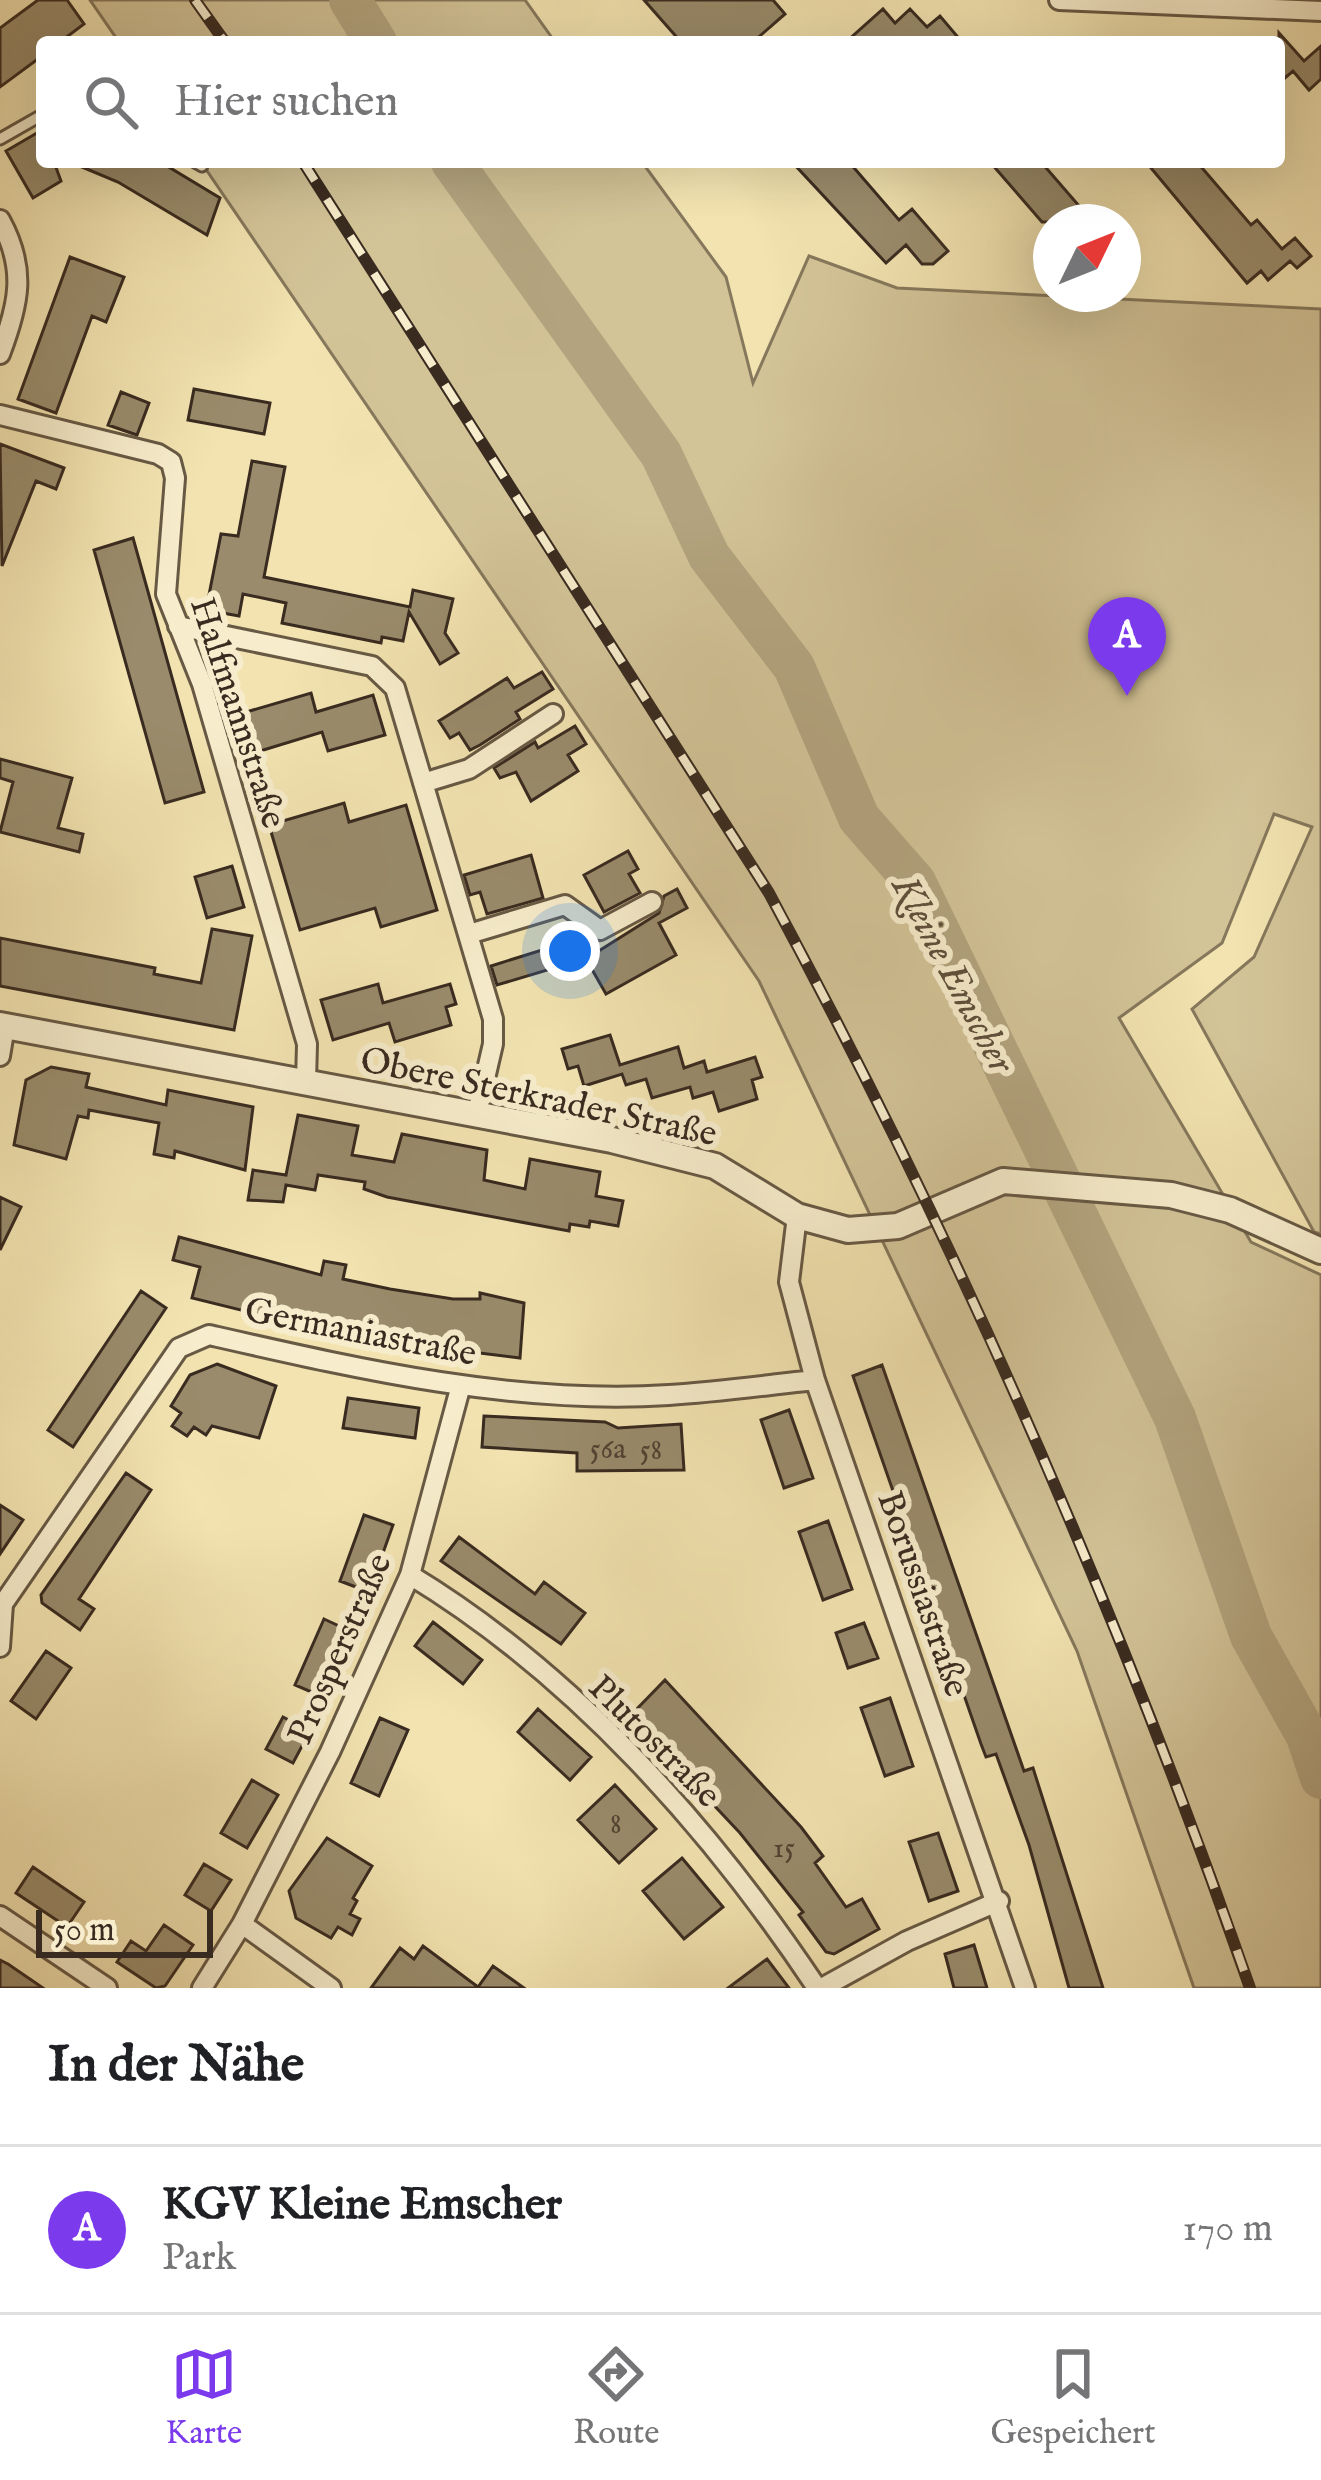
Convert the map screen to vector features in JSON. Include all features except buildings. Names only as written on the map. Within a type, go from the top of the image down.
[{"type":"street","points":[[1059,0],[1321,10]]},
{"type":"street","points":[[0,220],[21,281],[0,354]]},
{"type":"street","name":"Halfmannstraße","points":[[0,415],[158,454],[171,462],[175,478],[166,594],[202,684],[308,1044],[306,1082]]},
{"type":"street","points":[[178,626],[372,666],[387,675],[493,1019],[494,1044],[477,1113]]},
{"type":"street","points":[[423,783],[469,769],[553,714]]},
{"type":"street","points":[[469,934],[566,905],[600,929],[652,902]]},
{"type":"street","points":[[0,1056],[3,1025]]},
{"type":"street","name":"Obere Sterkrader Straße","points":[[3,1025],[477,1113],[715,1166],[796,1216],[848,1230],[898,1226],[1003,1181],[1135,1190],[1230,1210],[1321,1251]]},
{"type":"street","name":"Borussiastraße","points":[[796,1216],[789,1282],[815,1380],[999,1901],[1024,1988]]},
{"type":"street","name":"Germaniastraße","points":[[0,1647],[2,1603],[179,1348],[192,1338],[208,1335],[371,1372],[461,1385],[666,1396],[815,1380]]},
{"type":"street","name":"Prosperstraße","points":[[202,1988],[242,1924],[330,1752],[410,1575],[461,1385]]},
{"type":"street","name":"Plutostraße","points":[[410,1575],[552,1684],[683,1811],[762,1906],[820,1988]]},
{"type":"street","points":[[820,1988],[907,1941],[999,1901]]},
{"type":"street","points":[[0,1916],[107,1988]]},
{"type":"street","points":[[242,1924],[331,1988]]},
{"type":"lane","points":[[0,139],[36,118]]},
{"type":"shaded area","points":[[90,0],[525,0],[551,36],[115,36]]},
{"type":"shaded area","points":[[205,168],[646,168],[726,277],[753,383],[809,256],[897,288],[1033,295],[1033,312],[1141,312],[1141,300],[1321,309],[1321,1234],[1314,1232],[1192,1009],[1254,957],[1312,827],[1274,814],[1222,943],[1119,1018],[1251,1242],[1321,1275],[1321,1988],[1194,1988],[1077,1651],[759,981]]},
{"type":"waterway","name":"Kleine Emscher","points":[[350,0],[372,36]]},
{"type":"waterway","name":"Kleine Emscher","points":[[456,168],[661,454],[709,556],[794,667],[859,818],[915,882],[1175,1418],[1251,1636],[1307,1736],[1321,1778]]},
{"type":"railway","points":[[195,0],[221,36]]},
{"type":"railway","points":[[307,168],[769,893],[839,1025],[970,1295],[1090,1569],[1250,1988]]},
{"type":"place","name":"KGV Kleine Emscher","points":[[1127,696]]}]
